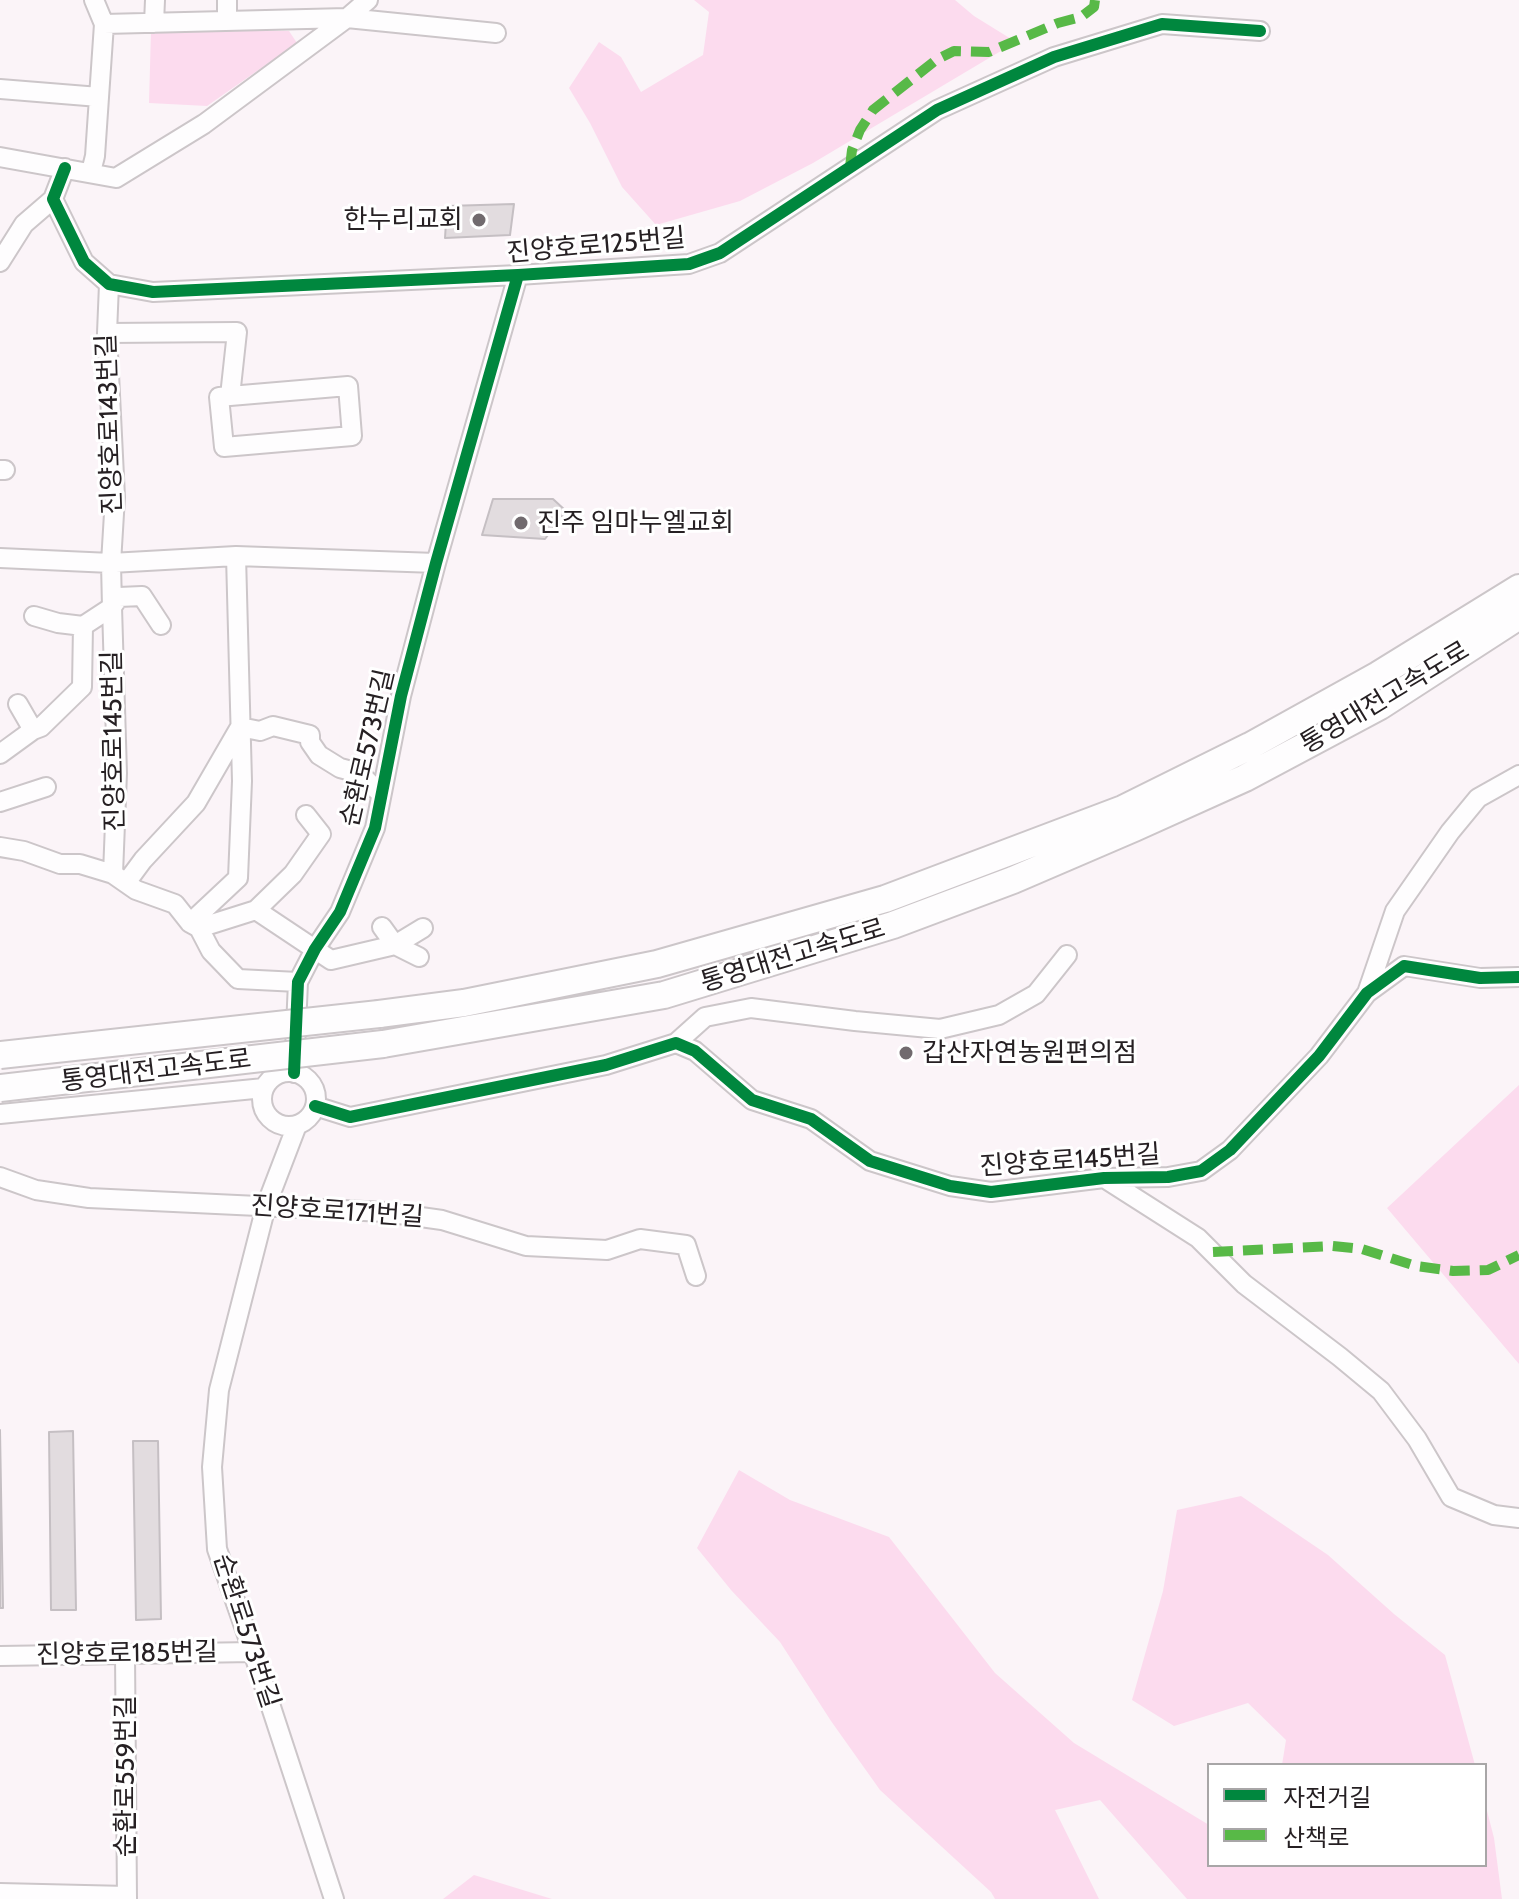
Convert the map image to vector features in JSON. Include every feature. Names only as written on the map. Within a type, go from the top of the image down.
[{"type":"highway","name":"통영대전고속도로","points":[[0,1055],[464,1003],[657,964],[900,893],[1137,802],[1250,746],[1365,682],[1519,588]]},
{"type":"highway","name":"통영대전고속도로","points":[[0,1088],[383,1044],[664,995],[893,925],[1013,880],[1245,778],[1380,706],[1519,616]]},
{"type":"street","points":[[90,0],[104,24],[95,156],[91,172]]},
{"type":"street","points":[[154,23],[155,0]]},
{"type":"street","points":[[227,0],[227,21]]},
{"type":"street","points":[[0,157],[116,178],[204,124],[368,0]]},
{"type":"street","points":[[104,24],[347,18],[496,33]]},
{"type":"street","name":"진양호로125번길","points":[[109,284],[153,292],[689,264],[720,253],[937,110],[1054,57],[1162,24],[1260,31]]},
{"type":"street","points":[[0,89],[99,97]]},
{"type":"street","points":[[0,262],[24,224],[53,199],[65,168]]},
{"type":"street","points":[[53,199],[84,262],[109,284]]},
{"type":"street","name":"순환로573번길","points":[[294,1073],[298,982],[315,949],[340,912],[375,828],[401,696],[518,275]]},
{"type":"street","name":"진양호로143번길","points":[[109,284],[107,333],[115,497],[111,563]]},
{"type":"street","points":[[107,333],[237,332],[230,396]]},
{"type":"street","points":[[348,386],[352,436],[224,447],[219,397],[230,396],[348,386]]},
{"type":"street","points":[[194,926],[238,878],[242,781],[236,556]]},
{"type":"street","points":[[0,558],[111,563],[236,556],[436,563]]},
{"type":"street","name":"진양호로145번길","points":[[111,563],[117,877]]},
{"type":"street","points":[[112,607],[119,597],[142,596],[161,625]]},
{"type":"street","name":"진양호로145번길","points":[[0,754],[41,727],[82,687],[83,626],[112,607]]},
{"type":"street","points":[[34,616],[83,626]]},
{"type":"street","points":[[18,704],[33,730]]},
{"type":"street","points":[[240,727],[260,731],[273,726],[310,735],[310,742],[319,755],[340,768],[359,773],[381,794]]},
{"type":"street","name":"진양호로145번길","points":[[0,847],[24,851],[60,864],[80,864],[126,883],[196,803],[240,727]]},
{"type":"street","points":[[1367,993],[1395,911],[1450,832],[1478,798],[1519,775]]},
{"type":"street","points":[[0,802],[46,787]]},
{"type":"street","points":[[194,926],[256,910],[293,874],[321,834],[306,815]]},
{"type":"street","name":"진양호로145번길","points":[[117,877],[136,890],[175,904],[211,951],[238,979],[298,982]]},
{"type":"street","points":[[256,910],[331,960],[395,945],[423,928]]},
{"type":"street","points":[[382,927],[395,945],[419,957]]},
{"type":"street","points":[[315,1106],[350,1117],[606,1065],[676,1043],[705,1017],[751,1008],[940,1029],[999,1015],[1036,994],[1067,955]]},
{"type":"street","points":[[1367,993],[1404,966],[1480,978],[1519,977]]},
{"type":"street","name":"진양호로145번길","points":[[676,1043],[695,1051],[752,1100],[811,1119],[870,1161],[950,1186],[991,1192],[1104,1178],[1168,1177],[1201,1171],[1230,1150],[1319,1056],[1367,993]]},
{"type":"street","points":[[294,1073],[309,1081],[316,1097],[315,1106],[305,1121],[297,1125],[279,1125],[266,1114],[262,1105],[264,1088],[277,1075],[294,1073]]},
{"type":"street","points":[[0,1114],[264,1088]]},
{"type":"street","name":"순환로573번길","points":[[297,1125],[266,1206],[219,1390],[212,1467],[217,1549],[334,1899]]},
{"type":"street","name":"진양호로171번길","points":[[0,1177],[36,1190],[89,1198],[385,1212],[442,1220],[526,1246],[607,1250],[640,1239],[686,1245],[696,1276]]},
{"type":"street","points":[[1104,1178],[1198,1238],[1244,1284],[1381,1391],[1417,1439],[1451,1497],[1494,1515],[1519,1518]]},
{"type":"street","name":"진양호로185번길","points":[[0,1656],[253,1652]]},
{"type":"street","name":"순환로559번길","points":[[125,1654],[127,1898]]},
{"type":"street","points":[[0,1893],[127,1898]]},
{"type":"shaded area","points":[[694,0],[955,0],[974,16],[1016,42],[813,163],[740,201],[656,225],[622,187],[569,88],[599,42],[621,57],[641,92],[703,55],[709,12]]},
{"type":"shaded area","points":[[151,31],[289,31],[297,43],[207,106],[149,103]]},
{"type":"shaded area","points":[[1519,1085],[1519,1364],[1387,1208]]},
{"type":"shaded area","points":[[739,1470],[790,1500],[889,1537],[995,1673],[1074,1743],[1207,1824],[1207,1867],[1487,1867],[1487,1811],[1502,1899],[1187,1899],[1100,1800],[1055,1810],[1099,1899],[995,1899],[880,1790],[780,1642],[697,1548]]},
{"type":"shaded area","points":[[1241,1496],[1328,1555],[1445,1655],[1474,1763],[1282,1763],[1286,1740],[1248,1703],[1174,1726],[1132,1700],[1163,1591],[1177,1510]]},
{"type":"shaded area","points":[[474,1875],[552,1899],[443,1899]]},
{"type":"building","name":"한누리교회","points":[[514,204],[510,235],[445,238],[447,206]]},
{"type":"building","name":"진주 임마누엘교회","points":[[493,499],[553,499],[566,511],[545,539],[482,535]]},
{"type":"building","points":[[0,1430],[3,1608],[0,1608]]},
{"type":"building","points":[[73,1431],[76,1610],[51,1610],[49,1432]]},
{"type":"building","points":[[133,1441],[158,1441],[161,1619],[136,1620]]},
{"type":"marked path","points":[[850,167],[852,150],[860,130],[873,110],[936,60],[954,51],[989,52],[1058,23],[1081,17],[1094,7],[1095,0]]},
{"type":"marked path","points":[[1213,1252],[1332,1246],[1362,1249],[1416,1266],[1453,1271],[1488,1270],[1519,1255]]},
{"type":"cycle path","points":[[65,168],[53,199],[84,262],[109,284],[153,292],[689,264],[720,253],[937,110],[1054,57],[1162,24],[1260,31]]},
{"type":"cycle path","points":[[294,1073],[298,982],[315,949],[340,912],[375,828],[401,696],[518,275]]},
{"type":"cycle path","points":[[315,1106],[350,1117],[606,1065],[676,1043],[695,1051],[752,1100],[811,1119],[870,1161],[950,1186],[991,1192],[1104,1178],[1168,1177],[1201,1171],[1230,1150],[1319,1056],[1367,993],[1404,966],[1480,978],[1519,977]]},
{"type":"place","name":"한누리교회","points":[[479,220]]},
{"type":"place","name":"진주 임마누엘교회","points":[[521,523]]},
{"type":"place","name":"갑산자연농원편의점","points":[[906,1053]]}]
